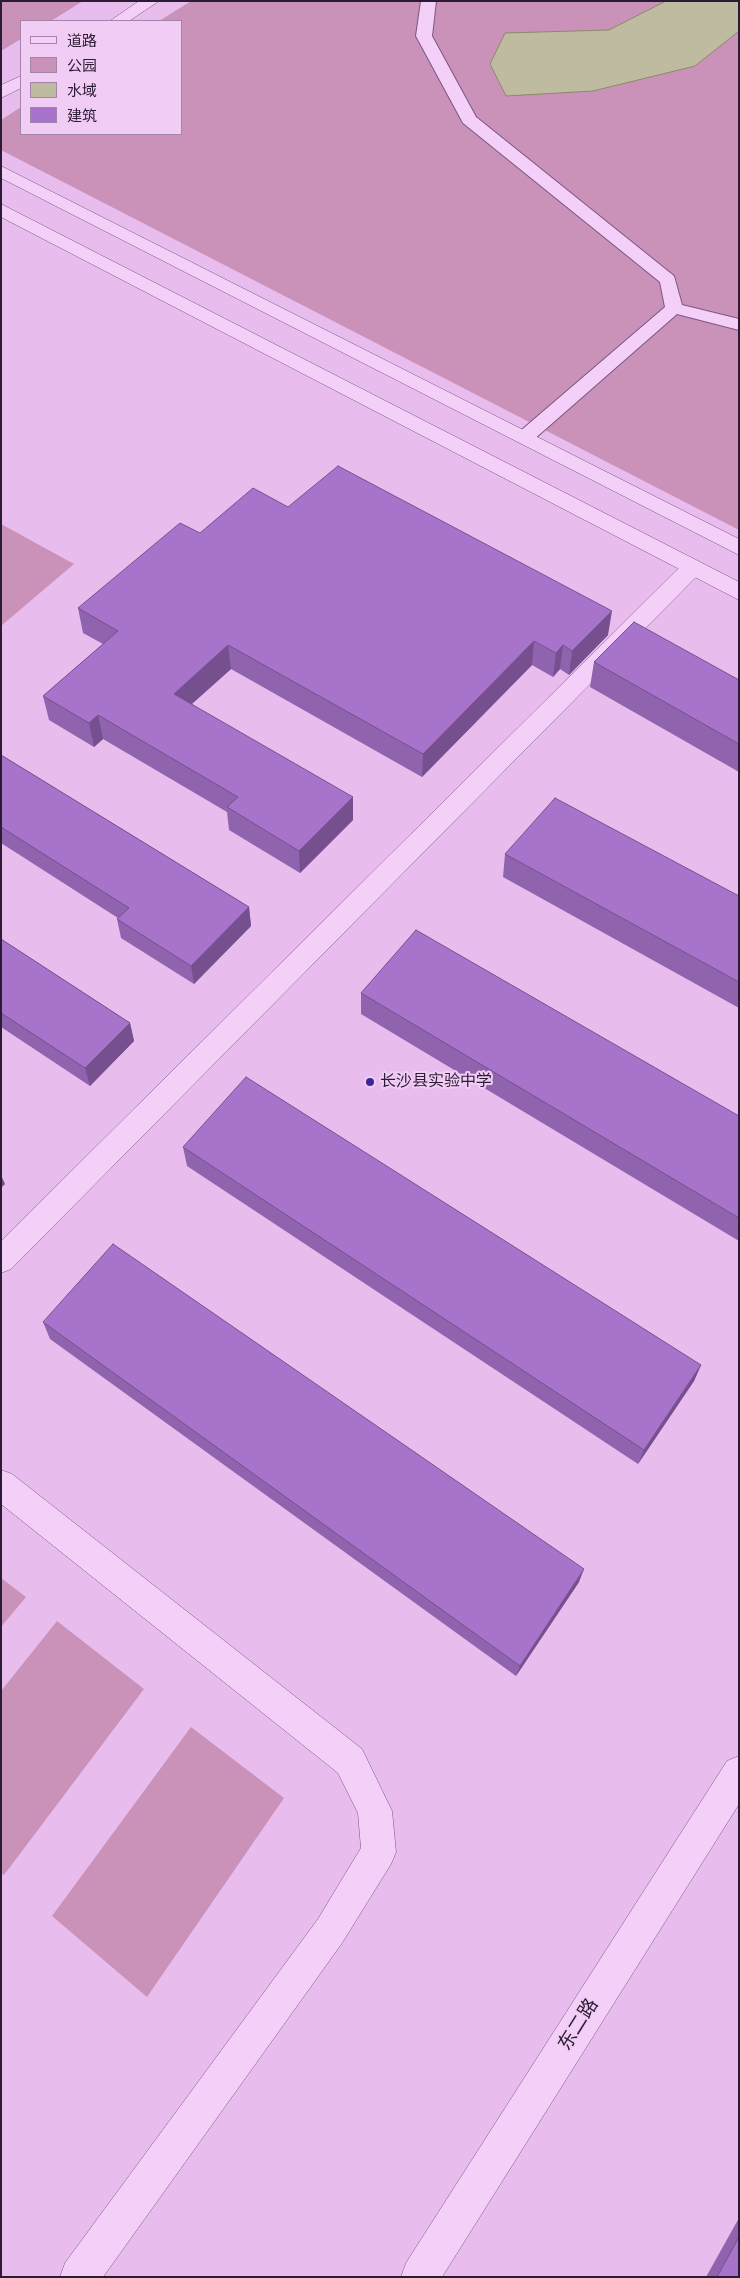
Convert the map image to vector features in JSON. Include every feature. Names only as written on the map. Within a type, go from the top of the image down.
[{"type":"street","points":[[120,20],[151,1]]},
{"type":"street","points":[[1,93],[20,82]]},
{"type":"street","points":[[1,171],[739,548]]},
{"type":"street","points":[[1,210],[739,592]]},
{"type":"street","points":[[1,1260],[692,568]]},
{"type":"street","points":[[1,1485],[350,1761],[375,1812],[379,1852],[330,1931],[79,2277]]},
{"type":"street","name":"东二路","points":[[420,2277],[739,1773]]},
{"type":"lane","points":[[429,1],[424,36],[469,120],[668,280],[674,308]]},
{"type":"lane","points":[[674,308],[739,325]]},
{"type":"lane","points":[[525,437],[674,308]]},
{"type":"green space","points":[[1,1],[83,1],[53,20],[20,20],[20,40],[1,51]]},
{"type":"green space","points":[[191,1],[739,1],[739,530],[1,150],[1,120],[20,108],[20,135],[182,135],[182,20],[161,20]]},
{"type":"green space","points":[[1,524],[74,564],[1,626]]},
{"type":"green space","points":[[1,1578],[26,1597],[1,1627]]},
{"type":"green space","points":[[57,1621],[144,1689],[4,1875],[1,1873],[1,1691]]},
{"type":"green space","points":[[191,1727],[284,1798],[147,1997],[52,1916]]},
{"type":"water","points":[[666,1],[739,1],[739,31],[695,66],[593,91],[506,96],[490,64],[505,33],[609,30]]},
{"type":"building","points":[[338,466],[612,611],[572,651],[563,645],[556,653],[534,641],[423,754],[228,645],[174,694],[353,797],[299,851],[227,807],[238,797],[98,715],[89,723],[43,696],[118,631],[78,608],[180,523],[200,533],[253,488],[288,507]]},
{"type":"building","points":[[634,622],[739,680],[739,744],[594,662]]},
{"type":"building","points":[[1,755],[249,907],[191,966],[117,919],[129,908],[1,827]]},
{"type":"building","points":[[555,798],[739,896],[739,982],[505,854]]},
{"type":"building","points":[[416,930],[739,1116],[739,1218],[361,993]]},
{"type":"building","points":[[1,939],[130,1023],[85,1068],[1,1013]]},
{"type":"building","points":[[246,1077],[701,1365],[644,1450],[183,1147]]},
{"type":"building","points":[[113,1244],[584,1569],[520,1666],[43,1322]]},
{"type":"building","points":[[739,2237],[739,2277],[717,2277]]},
{"type":"place","name":"长沙县实验中学","points":[[370,1082]]}]
